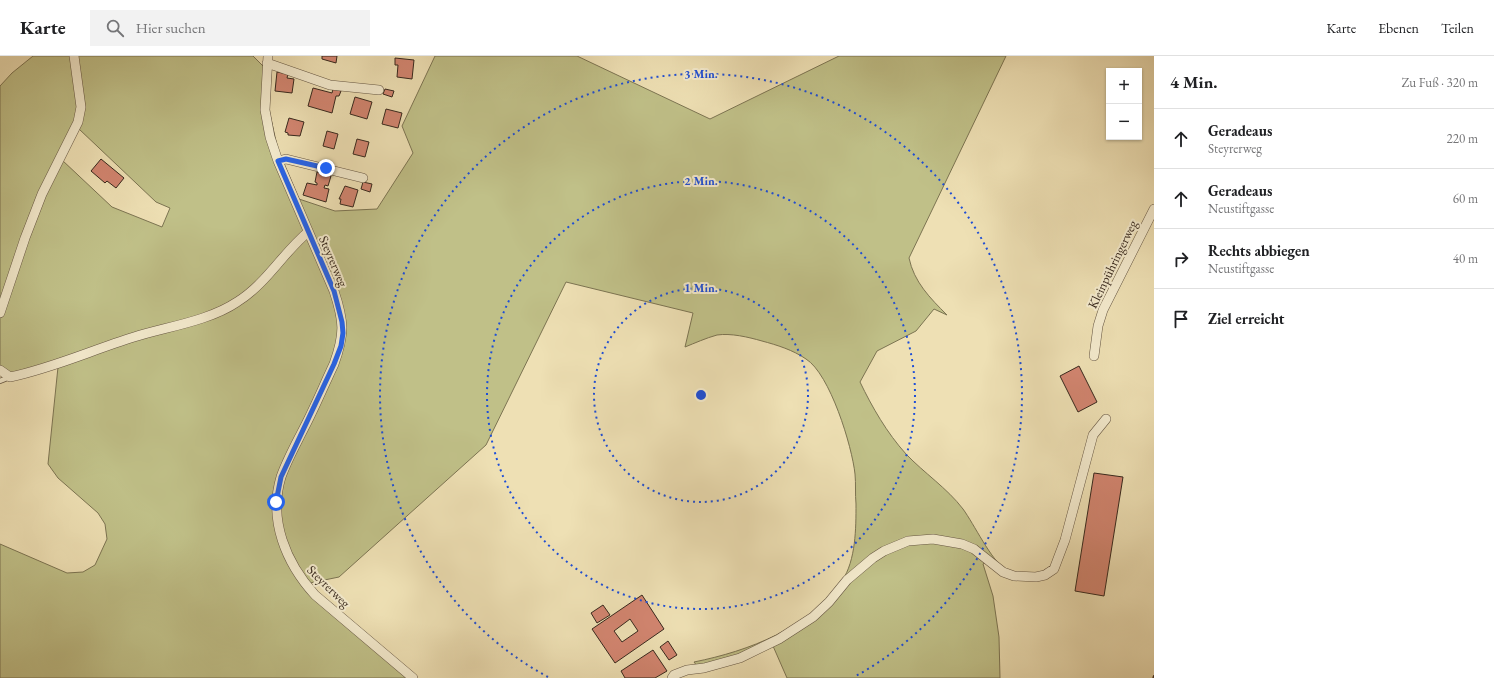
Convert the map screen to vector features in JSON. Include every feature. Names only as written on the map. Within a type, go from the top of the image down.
[{"type":"street","points":[[0,313],[25,238],[42,194],[78,122],[82,107],[74,56]]},
{"type":"street","points":[[308,232],[278,161],[270,137],[265,110],[268,60],[330,85],[379,90]]},
{"type":"street","points":[[278,161],[286,159],[363,178]]},
{"type":"street","name":"Kleinpühringerweg","points":[[1094,356],[1102,310],[1154,209]]},
{"type":"street","name":"Steyrerweg","points":[[10,377],[30,373],[134,337],[178,326],[236,303],[254,290],[271,273],[291,246],[308,232],[340,308],[343,333],[334,364],[281,477],[276,502],[280,532],[290,561],[305,584],[413,678]]},
{"type":"street","points":[[0,370],[10,377]]},
{"type":"street","points":[[672,678],[674,675],[687,670],[704,668],[740,658],[779,639],[818,613],[847,580],[873,558],[884,551],[908,541],[933,539],[962,544],[974,549],[999,569],[1014,576],[1030,578],[1045,575],[1054,569],[1065,540],[1093,435],[1106,419]]},
{"type":"lane","points":[[0,381],[10,377]]},
{"type":"green space","points":[[33,56],[253,56],[271,74],[269,110],[278,150],[299,199],[335,211],[377,209],[413,153],[402,126],[435,56],[577,56],[710,119],[839,56],[1006,56],[909,258],[911,267],[919,282],[929,296],[947,315],[934,309],[916,331],[877,351],[860,382],[892,437],[913,461],[957,501],[994,558],[1005,569],[1015,573],[1026,575],[1042,572],[1046,569],[1050,577],[1023,580],[1010,576],[986,562],[983,564],[993,596],[999,637],[1000,678],[787,678],[773,646],[700,670],[694,662],[756,644],[795,624],[813,612],[828,598],[847,573],[853,554],[856,513],[855,474],[845,429],[823,379],[815,367],[796,353],[779,346],[757,340],[728,335],[717,335],[685,347],[693,313],[566,282],[486,445],[339,577],[305,584],[414,678],[0,678],[0,544],[67,573],[83,572],[95,565],[107,539],[105,524],[98,513],[58,478],[48,464],[58,367],[0,375],[0,86],[12,73]],"holes":[[[79,129],[156,202],[170,208],[162,227],[112,207],[62,160]]]},
{"type":"building","points":[[322,56],[337,56],[336,63],[322,59]]},
{"type":"building","points":[[395,58],[414,60],[412,79],[397,77],[398,65],[395,65]]},
{"type":"building","points":[[277,72],[288,74],[287,78],[294,79],[292,93],[275,91]]},
{"type":"building","points":[[313,88],[332,93],[333,89],[341,91],[339,96],[336,96],[332,113],[308,106]]},
{"type":"building","points":[[385,89],[394,91],[392,97],[383,94]]},
{"type":"building","points":[[355,97],[372,102],[367,119],[350,114]]},
{"type":"building","points":[[386,109],[402,113],[398,128],[382,124]]},
{"type":"building","points":[[289,118],[304,122],[300,136],[288,135],[288,133],[285,132]]},
{"type":"building","points":[[327,131],[338,134],[334,149],[323,146]]},
{"type":"building","points":[[357,139],[369,142],[365,157],[353,154]]},
{"type":"building","points":[[101,159],[124,178],[116,188],[107,181],[105,183],[91,171]]},
{"type":"building","points":[[317,172],[331,176],[328,186],[325,185],[324,188],[329,189],[326,202],[303,195],[307,183],[317,185],[315,182]]},
{"type":"building","points":[[363,182],[372,184],[370,192],[361,189]]},
{"type":"building","points":[[345,186],[358,190],[353,207],[340,204],[341,199],[339,199]]},
{"type":"building","points":[[1079,366],[1097,402],[1078,412],[1060,376]]},
{"type":"building","points":[[1094,473],[1123,477],[1104,596],[1075,591]]},
{"type":"building","points":[[642,595],[664,629],[615,663],[592,629]],"holes":[[[630,619],[638,631],[622,642],[614,631]]]},
{"type":"building","points":[[603,605],[610,615],[597,623],[591,613]]},
{"type":"building","points":[[668,641],[677,655],[669,660],[660,647]]},
{"type":"building","points":[[653,650],[667,671],[655,678],[625,678],[621,671]]},
{"type":"route","points":[[276,502],[281,477],[334,364],[341,346],[343,333],[340,308],[334,291],[278,161],[286,159],[326,168]]}]
